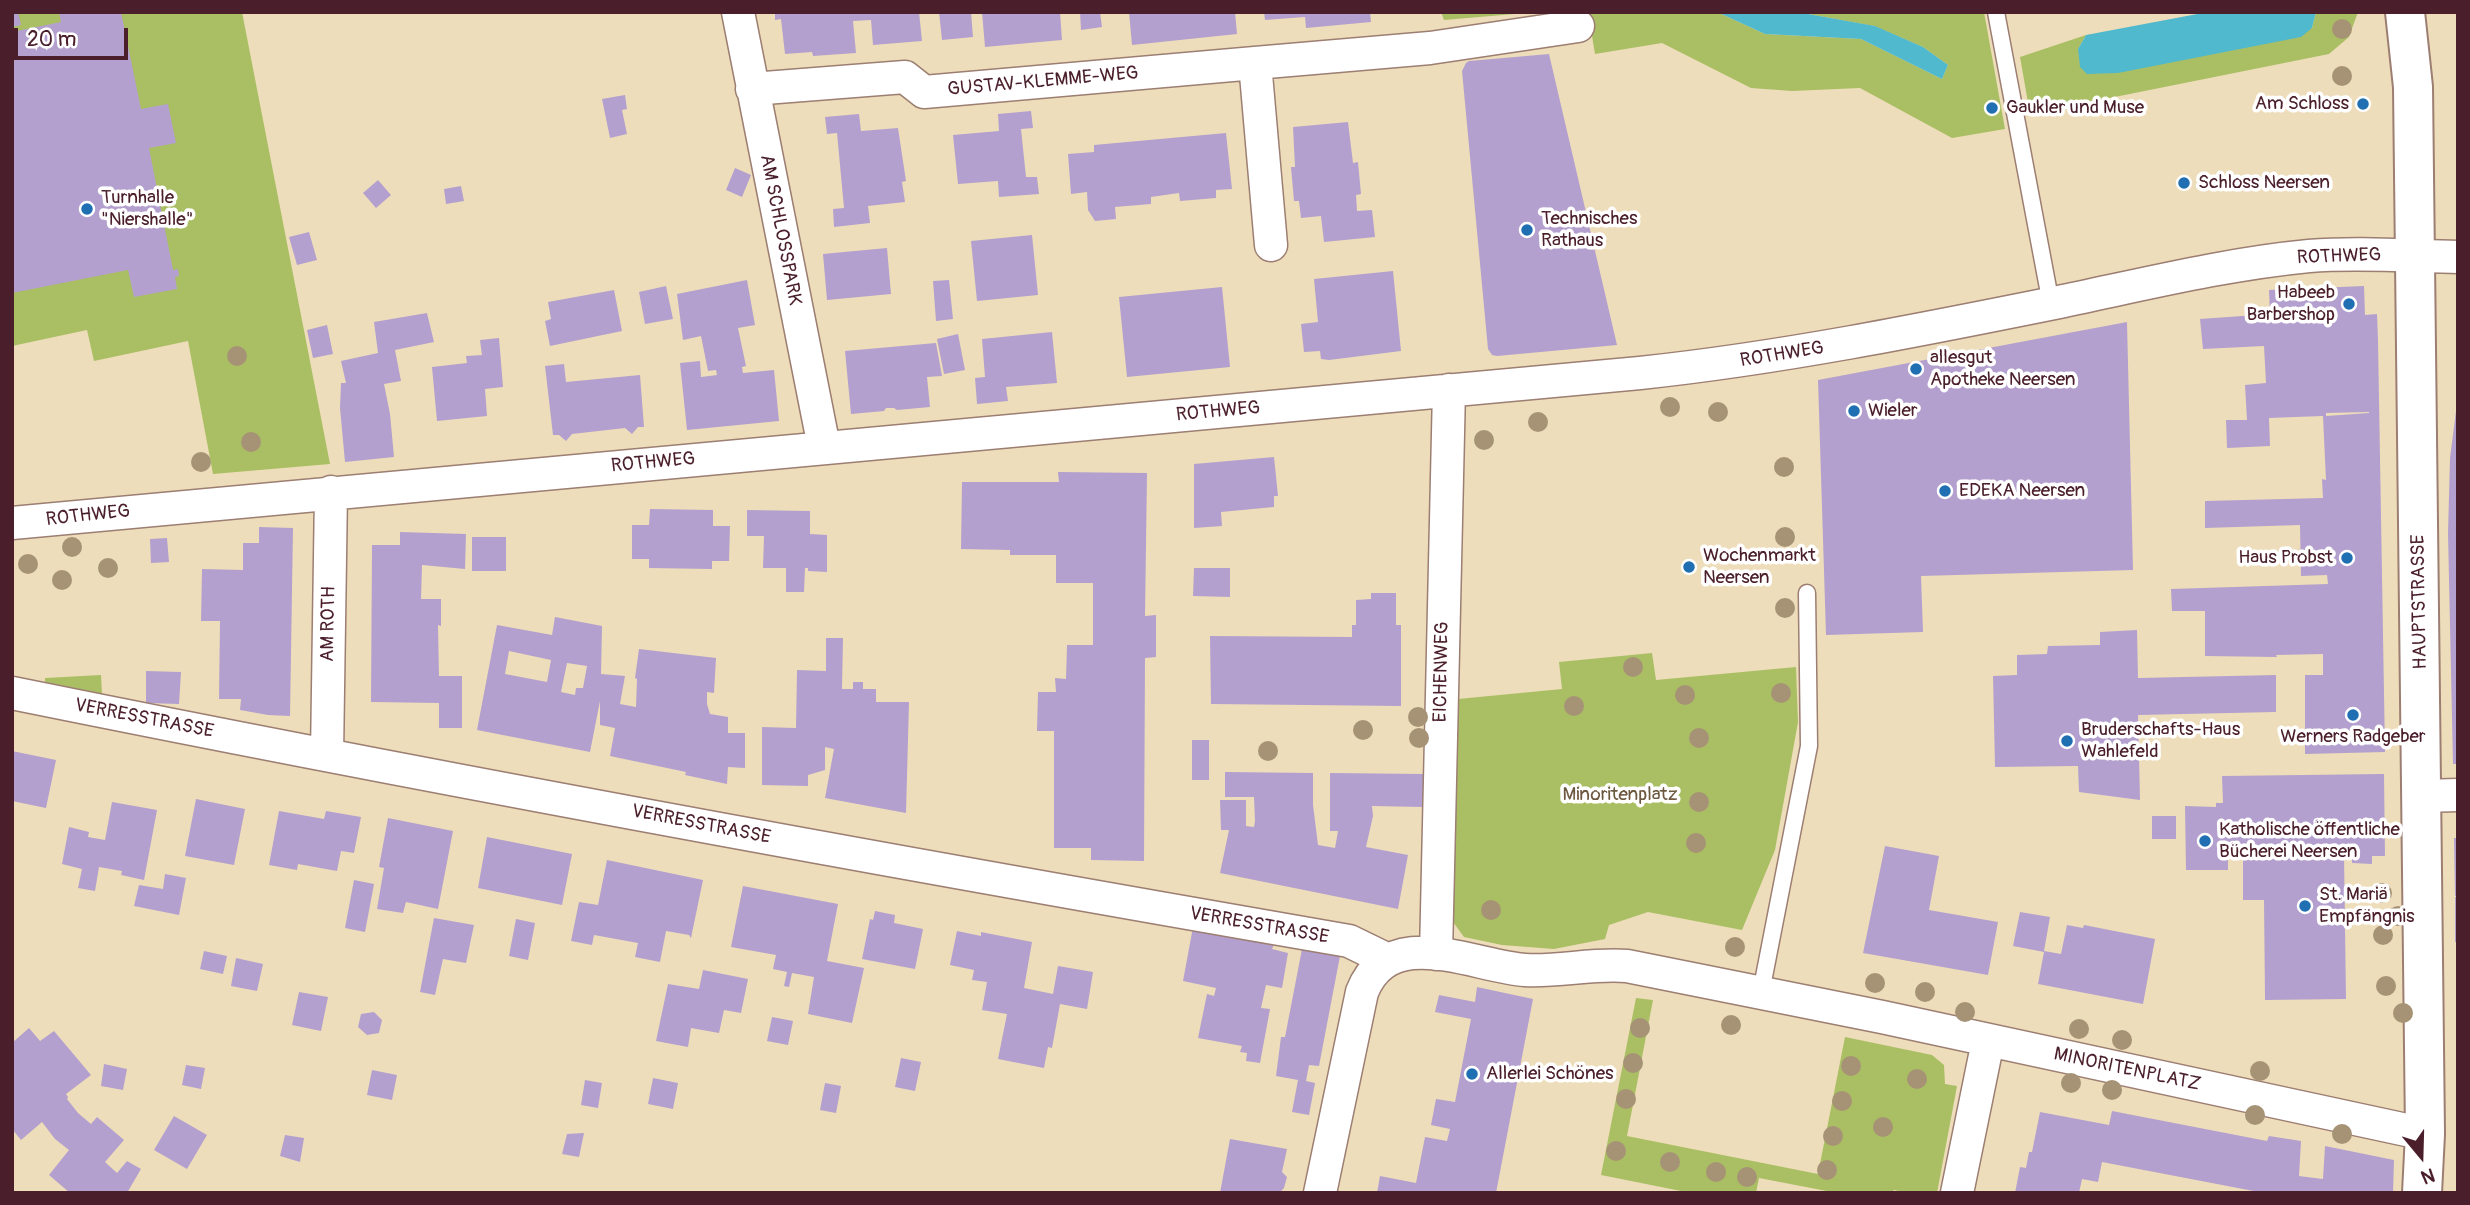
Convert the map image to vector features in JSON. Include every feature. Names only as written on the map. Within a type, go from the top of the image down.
[{"type":"street","name":"AM SCHLOSSPARK","points":[[738,12],[824,447]]},
{"type":"street","name":"HAUPTSTRASSE","points":[[2405,12],[2413,88],[2416,256],[2440,795],[2422,1193]]},
{"type":"street","name":"GUSTAV-KLEMME-WEG","points":[[752,89],[905,77],[924,92],[1430,48],[1578,26]]},
{"type":"street","points":[[1255,63],[1271,245]]},
{"type":"street","name":"ROTHWEG","points":[[12,523],[1629,374],[1745,361],[1838,346],[2218,270],[2288,259],[2343,255],[2458,257]]},
{"type":"street","name":"EICHENWEG","points":[[1413,956],[1449,390]]},
{"type":"street","name":"AM ROTH","points":[[327,755],[331,492]]},
{"type":"street","name":"VERRESSTRASSE","points":[[12,693],[1006,882],[1349,941],[1413,956]]},
{"type":"street","points":[[1320,1193],[1362,992],[1372,973],[1413,956]]},
{"type":"street","name":"MINORITENPLATZ","points":[[1413,956],[1526,970],[1598,965],[1627,966],[1761,992],[2425,1134]]},
{"type":"street","points":[[1957,1193],[1988,1041]]},
{"type":"lane","points":[[1997,12],[2051,304]]},
{"type":"lane","points":[[1761,992],[1809,746],[1807,593]]},
{"type":"green space","points":[[12,12],[242,12],[330,464],[213,474],[188,341],[94,361],[87,330],[12,346]]},
{"type":"green space","points":[[1441,12],[1538,12],[1444,20]]},
{"type":"green space","points":[[1588,12],[1717,12],[1765,34],[1861,39],[1942,79],[1948,65],[1923,47],[1874,26],[1797,12],[1984,12],[2005,129],[1952,138],[1860,88],[1792,91],[1751,88],[1662,43],[1595,54]]},
{"type":"green space","points":[[2316,12],[2358,12],[2349,37],[2329,54],[2030,114],[2020,57],[2086,35],[2078,49],[2312,28]]},
{"type":"green space","name":"Minoritenplatz","points":[[1652,653],[1656,680],[1796,667],[1798,722],[1775,850],[1742,930],[1648,912],[1609,925],[1605,939],[1554,949],[1502,945],[1464,937],[1453,922],[1458,699],[1562,689],[1559,662]]},
{"type":"green space","points":[[101,675],[102,694],[45,682],[45,678]]},
{"type":"green space","points":[[1636,998],[1653,1000],[1627,1136],[1818,1174],[1845,1037],[1932,1055],[1944,1065],[1945,1084],[1957,1086],[1937,1193],[1894,1190],[1891,1193],[1837,1193],[1759,1178],[1756,1193],[1691,1193],[1601,1175]]},
{"type":"water","points":[[1717,12],[1797,12],[1875,26],[1923,47],[1948,65],[1942,79],[1861,39],[1765,34]]},
{"type":"water","points":[[2208,12],[2316,12],[2312,28],[2301,37],[2118,73],[2087,74],[2080,67],[2078,49],[2086,35]]},
{"type":"building","points":[[18,12],[21,25],[12,27],[12,13]]},
{"type":"building","name":"Turnhalle \"Niershalle\"","points":[[59,12],[121,12],[141,109],[168,104],[176,143],[149,148],[173,270],[178,269],[179,276],[175,277],[177,289],[134,297],[128,270],[12,293],[12,32],[61,22]]},
{"type":"building","points":[[775,12],[919,12],[922,41],[873,45],[871,20],[853,21],[856,53],[813,56],[812,52],[785,54],[781,19],[775,20]]},
{"type":"building","points":[[939,12],[971,12],[973,37],[942,40]]},
{"type":"building","points":[[982,12],[1060,12],[1062,40],[985,47]]},
{"type":"building","points":[[1080,12],[1100,12],[1102,27],[1081,30]]},
{"type":"building","points":[[1129,12],[1235,12],[1237,34],[1132,45]]},
{"type":"building","points":[[1264,12],[1370,12],[1371,22],[1306,28],[1305,17],[1265,20]]},
{"type":"building","points":[[1549,54],[1617,345],[1497,356],[1492,355],[1488,349],[1462,71],[1469,61]]},
{"type":"building","points":[[625,95],[627,109],[622,110],[627,134],[610,138],[602,99]]},
{"type":"building","points":[[1031,111],[1033,128],[1021,129],[1026,177],[1037,177],[1039,194],[999,197],[998,181],[958,184],[953,135],[999,131],[998,114]]},
{"type":"building","points":[[859,114],[861,131],[898,128],[906,181],[902,182],[905,202],[868,206],[870,223],[834,227],[833,209],[844,208],[837,133],[827,134],[825,117]]},
{"type":"building","points":[[1348,122],[1353,163],[1358,162],[1361,194],[1356,195],[1357,211],[1372,210],[1375,237],[1324,242],[1321,216],[1301,218],[1299,201],[1294,201],[1291,167],[1295,167],[1293,127]]},
{"type":"building","points":[[1226,133],[1232,189],[1216,190],[1216,198],[1180,201],[1179,193],[1151,197],[1151,204],[1115,207],[1116,219],[1095,221],[1088,210],[1087,192],[1071,194],[1068,154],[1094,152],[1094,145]]},
{"type":"building","points":[[735,168],[751,175],[742,197],[726,190]]},
{"type":"building","points":[[378,180],[391,195],[376,208],[363,193]]},
{"type":"building","points":[[461,186],[464,201],[446,204],[444,189]]},
{"type":"building","points":[[309,232],[317,260],[297,265],[289,237]]},
{"type":"building","points":[[1032,235],[1038,295],[977,301],[971,241]]},
{"type":"building","points":[[887,248],[891,294],[827,300],[823,254]]},
{"type":"building","points":[[1393,271],[1401,351],[1329,360],[1321,359],[1320,351],[1304,352],[1301,324],[1318,322],[1314,279]]},
{"type":"building","points":[[747,280],[755,325],[738,328],[746,366],[742,367],[743,373],[774,370],[779,421],[687,430],[680,363],[700,361],[701,377],[717,375],[716,370],[708,371],[701,336],[683,340],[677,294]]},
{"type":"building","points":[[949,280],[953,319],[936,321],[933,281]]},
{"type":"building","points":[[666,286],[673,319],[645,324],[639,292]]},
{"type":"building","points":[[2364,286],[2365,315],[2377,314],[2385,752],[2305,754],[2305,675],[2323,675],[2323,654],[2276,655],[2277,657],[2205,656],[2205,611],[2172,611],[2171,589],[2328,584],[2327,575],[2301,576],[2300,525],[2205,528],[2205,501],[2323,498],[2322,479],[2326,480],[2323,416],[2269,418],[2270,446],[2227,448],[2226,420],[2247,420],[2245,385],[2266,383],[2264,346],[2203,349],[2200,319],[2270,314],[2269,290]],"holes":[[[2326,413],[2369,413],[2326,416]]]},
{"type":"building","points":[[1222,287],[1230,367],[1127,377],[1119,297]]},
{"type":"building","points":[[614,290],[622,331],[550,346],[545,321],[551,319],[548,302]]},
{"type":"building","points":[[427,313],[434,342],[395,350],[401,381],[384,384],[394,457],[345,462],[340,408],[341,383],[346,383],[341,361],[378,353],[374,322]]},
{"type":"building","points":[[2127,322],[2133,570],[1921,576],[1923,632],[1826,635],[1818,380]]},
{"type":"building","points":[[327,325],[333,354],[313,358],[307,330]]},
{"type":"building","points":[[1052,332],[1057,383],[1006,387],[1008,401],[977,404],[975,378],[985,377],[982,339]]},
{"type":"building","points":[[958,334],[965,370],[944,374],[937,339]]},
{"type":"building","points":[[499,338],[503,387],[485,389],[487,416],[437,421],[432,367],[467,363],[466,356],[482,355],[480,340]]},
{"type":"building","points":[[936,343],[942,376],[927,377],[930,407],[897,410],[886,408],[884,411],[851,414],[845,351]]},
{"type":"building","points":[[564,364],[566,382],[640,375],[644,427],[638,427],[632,434],[625,428],[572,434],[566,441],[559,435],[553,435],[545,366]]},
{"type":"building","points":[[2456,411],[2458,764],[2453,764],[2448,533],[2450,458]]},
{"type":"building","points":[[1274,457],[1278,496],[1274,496],[1274,507],[1221,512],[1222,526],[1194,528],[1194,464]]},
{"type":"building","points":[[1058,472],[1147,473],[1145,616],[1156,615],[1156,657],[1145,658],[1144,861],[1091,860],[1091,848],[1054,848],[1054,731],[1037,731],[1038,692],[1056,692],[1055,678],[1066,679],[1067,645],[1093,645],[1093,583],[1056,583],[1056,555],[1010,555],[1010,550],[961,549],[962,482],[1059,482]]},
{"type":"building","points":[[650,509],[713,510],[713,526],[730,526],[729,561],[712,561],[712,569],[649,568],[649,559],[632,559],[632,525],[649,525]]},
{"type":"building","points":[[747,510],[810,511],[810,534],[827,535],[827,572],[808,571],[808,568],[805,568],[804,592],[786,592],[786,568],[763,568],[764,536],[747,536]]},
{"type":"building","points":[[259,527],[293,528],[290,716],[240,710],[241,699],[219,699],[220,621],[201,621],[202,569],[243,570],[243,543],[259,543]]},
{"type":"building","points":[[400,532],[466,534],[465,569],[422,565],[421,599],[441,599],[441,626],[438,625],[439,676],[462,676],[462,728],[439,728],[439,703],[371,702],[372,545],[400,545]]},
{"type":"building","points":[[472,537],[506,537],[506,571],[472,571]]},
{"type":"building","points":[[167,538],[169,562],[151,563],[150,539]]},
{"type":"building","points":[[1194,568],[1230,568],[1230,597],[1193,596]]},
{"type":"building","points":[[1371,593],[1396,593],[1396,625],[1401,625],[1401,706],[1211,704],[1210,636],[1352,637],[1352,625],[1356,625],[1356,600],[1371,599]]},
{"type":"building","points":[[555,617],[602,626],[601,674],[625,676],[620,704],[636,707],[635,678],[639,649],[716,658],[714,693],[707,692],[707,704],[710,714],[728,717],[728,733],[745,733],[745,768],[728,767],[727,784],[685,775],[686,772],[610,756],[615,728],[600,725],[600,701],[590,752],[477,730],[497,625],[552,635]],"holes":[[[509,651],[551,660],[547,682],[505,674]],[[567,663],[587,666],[583,688],[576,688],[575,695],[561,692]]]},
{"type":"building","points":[[2137,630],[2138,678],[2276,675],[2276,712],[2138,715],[2140,800],[2079,792],[2078,766],[1995,767],[1993,676],[2017,675],[2017,655],[2047,654],[2048,646],[2100,645],[2100,632]]},
{"type":"building","points":[[826,638],[843,638],[842,689],[853,689],[853,682],[863,682],[863,689],[876,689],[876,702],[909,702],[906,813],[825,798],[834,749],[825,747],[825,770],[808,775],[808,786],[762,785],[762,727],[796,728],[797,670],[826,671]]},
{"type":"building","points":[[146,671],[181,672],[179,704],[146,703]]},
{"type":"building","points":[[1192,740],[1209,740],[1209,780],[1192,780]]},
{"type":"building","points":[[12,751],[56,760],[46,808],[12,801]]},
{"type":"building","points":[[1225,772],[1313,773],[1313,805],[1318,845],[1335,848],[1338,831],[1330,831],[1330,773],[1424,774],[1423,807],[1372,806],[1373,816],[1366,847],[1408,855],[1398,909],[1220,873],[1229,830],[1221,830],[1220,800],[1246,800],[1246,826],[1254,827],[1255,821],[1254,797],[1225,797]]},
{"type":"building","points":[[2384,774],[2385,856],[2372,856],[2372,864],[2352,863],[2352,855],[2344,855],[2346,999],[2265,1000],[2264,900],[2243,900],[2243,857],[2228,858],[2228,870],[2186,870],[2185,806],[2216,807],[2216,803],[2223,803],[2222,776]]},
{"type":"building","points":[[196,799],[245,809],[234,865],[185,856]]},
{"type":"building","points":[[112,802],[157,810],[144,880],[121,875],[122,871],[99,867],[95,891],[78,888],[82,869],[62,864],[69,827],[89,832],[88,837],[105,840]]},
{"type":"building","points":[[279,811],[324,819],[326,811],[361,817],[354,853],[341,851],[337,871],[298,864],[297,870],[269,865]]},
{"type":"building","points":[[2152,816],[2176,816],[2176,839],[2152,839]]},
{"type":"building","points":[[388,818],[453,831],[438,909],[406,902],[403,913],[377,909],[384,868],[379,867]]},
{"type":"building","points":[[487,837],[572,854],[562,905],[478,888]]},
{"type":"building","points":[[2454,838],[2458,838],[2458,896],[2455,896]]},
{"type":"building","points":[[1885,846],[1939,856],[1929,910],[1998,922],[1988,975],[1863,953]]},
{"type":"building","points":[[607,860],[703,880],[691,938],[689,935],[666,931],[660,962],[635,957],[638,943],[594,935],[592,945],[571,941],[579,902],[598,905]]},
{"type":"building","points":[[165,874],[186,878],[179,915],[134,906],[139,885],[163,889]]},
{"type":"building","points":[[354,880],[374,884],[365,932],[345,928]]},
{"type":"building","points":[[743,886],[838,904],[827,961],[864,968],[852,1023],[808,1014],[814,977],[792,973],[789,987],[784,986],[787,972],[773,969],[776,955],[731,947]]},
{"type":"building","points":[[2455,897],[2458,897],[2458,942],[2455,942]]},
{"type":"building","points":[[875,911],[895,915],[894,923],[923,929],[915,969],[862,959],[870,919],[873,920]]},
{"type":"building","points":[[2020,912],[2050,917],[2044,951],[2061,954],[2067,925],[2083,928],[2084,925],[2155,939],[2143,1004],[2038,984],[2044,952],[2013,946]]},
{"type":"building","points":[[434,918],[474,925],[466,963],[443,959],[435,995],[420,992]]},
{"type":"building","points":[[516,919],[535,923],[528,960],[509,956]]},
{"type":"building","points":[[1193,927],[1274,944],[1272,949],[1288,953],[1282,988],[1266,985],[1261,1008],[1270,1009],[1260,1063],[1246,1061],[1247,1053],[1240,1052],[1242,1046],[1198,1038],[1207,994],[1214,996],[1216,988],[1183,981]]},
{"type":"building","points":[[957,931],[981,936],[981,932],[1032,942],[1024,988],[1053,994],[1058,966],[1093,972],[1087,1009],[1060,1004],[1052,1048],[1048,1047],[1044,1068],[998,1059],[1007,1014],[982,1010],[987,982],[972,980],[974,970],[950,965]]},
{"type":"building","points":[[1302,949],[1340,956],[1319,1066],[1309,1065],[1306,1081],[1315,1083],[1309,1115],[1292,1112],[1298,1080],[1276,1076],[1281,1037],[1285,1037]]},
{"type":"building","points":[[204,951],[227,956],[223,974],[200,969]]},
{"type":"building","points":[[236,958],[263,964],[257,991],[231,986]]},
{"type":"building","points":[[703,970],[748,979],[741,1013],[724,1010],[719,1033],[691,1028],[688,1047],[656,1041],[668,984],[699,989]]},
{"type":"building","points":[[1477,987],[1533,999],[1496,1193],[1377,1193],[1380,1176],[1416,1183],[1425,1137],[1447,1141],[1450,1129],[1431,1125],[1436,1099],[1455,1102],[1471,1019],[1435,1012],[1439,995],[1475,1002]]},
{"type":"building","points":[[299,992],[328,997],[321,1031],[292,1025]]},
{"type":"building","points":[[374,1012],[382,1020],[379,1033],[367,1035],[358,1027],[361,1014]]},
{"type":"building","points":[[772,1017],[793,1021],[788,1045],[767,1041]]},
{"type":"building","points":[[29,1028],[40,1041],[54,1031],[91,1075],[66,1094],[67,1099],[91,1124],[97,1117],[124,1140],[105,1162],[117,1173],[127,1161],[141,1169],[127,1193],[70,1193],[49,1175],[69,1150],[55,1139],[42,1122],[21,1140],[12,1129],[12,1043]]},
{"type":"building","points":[[901,1058],[921,1062],[915,1091],[895,1087]]},
{"type":"building","points":[[104,1064],[127,1069],[123,1090],[101,1086]]},
{"type":"building","points":[[186,1065],[205,1068],[201,1089],[182,1085]]},
{"type":"building","points":[[372,1070],[397,1075],[392,1100],[367,1095]]},
{"type":"building","points":[[653,1078],[678,1083],[673,1109],[648,1104]]},
{"type":"building","points":[[585,1080],[602,1083],[598,1108],[581,1105]]},
{"type":"building","points":[[825,1083],[841,1086],[836,1113],[820,1110]]},
{"type":"building","points":[[2112,1111],[2267,1141],[2269,1136],[2301,1141],[2299,1176],[2323,1179],[2325,1146],[2394,1160],[2393,1193],[2264,1193],[2102,1162],[2098,1182],[2082,1179],[2079,1193],[2015,1193],[2020,1167],[2026,1168],[2029,1152],[2032,1152],[2040,1112],[2109,1125]]},
{"type":"building","points":[[174,1116],[207,1135],[187,1169],[154,1150]]},
{"type":"building","points":[[584,1133],[579,1157],[562,1154],[567,1134]]},
{"type":"building","points":[[285,1135],[304,1138],[300,1162],[280,1156]]},
{"type":"building","points":[[1230,1139],[1287,1149],[1282,1172],[1287,1177],[1284,1188],[1279,1193],[1220,1193]]},
{"type":"place","name":"Am Schloss","points":[[2363,104]]},
{"type":"place","name":"Gaukler und Muse","points":[[1992,108]]},
{"type":"place","name":"Schloss Neersen","points":[[2184,183]]},
{"type":"place","name":"Turnhalle \"Niershalle\"","points":[[87,209]]},
{"type":"place","name":"Technisches Rathaus","points":[[1527,230]]},
{"type":"place","name":"Habeeb Barbershop","points":[[2349,304]]},
{"type":"place","name":"allesgut Apotheke Neersen","points":[[1916,369]]},
{"type":"place","name":"Wieler","points":[[1854,411]]},
{"type":"place","name":"EDEKA Neersen","points":[[1945,491]]},
{"type":"place","name":"Haus Probst","points":[[2347,558]]},
{"type":"place","name":"Wochenmarkt Neersen","points":[[1689,567]]},
{"type":"place","name":"Werners Radgeber","points":[[2353,715]]},
{"type":"place","name":"Bruderschafts-Haus Wahlefeld","points":[[2067,741]]},
{"type":"place","name":"Katholische öffentliche Bücherei Neersen","points":[[2205,841]]},
{"type":"place","name":"St. Mariä Empfängnis","points":[[2305,906]]},
{"type":"place","name":"Allerlei Schönes","points":[[1472,1074]]}]
